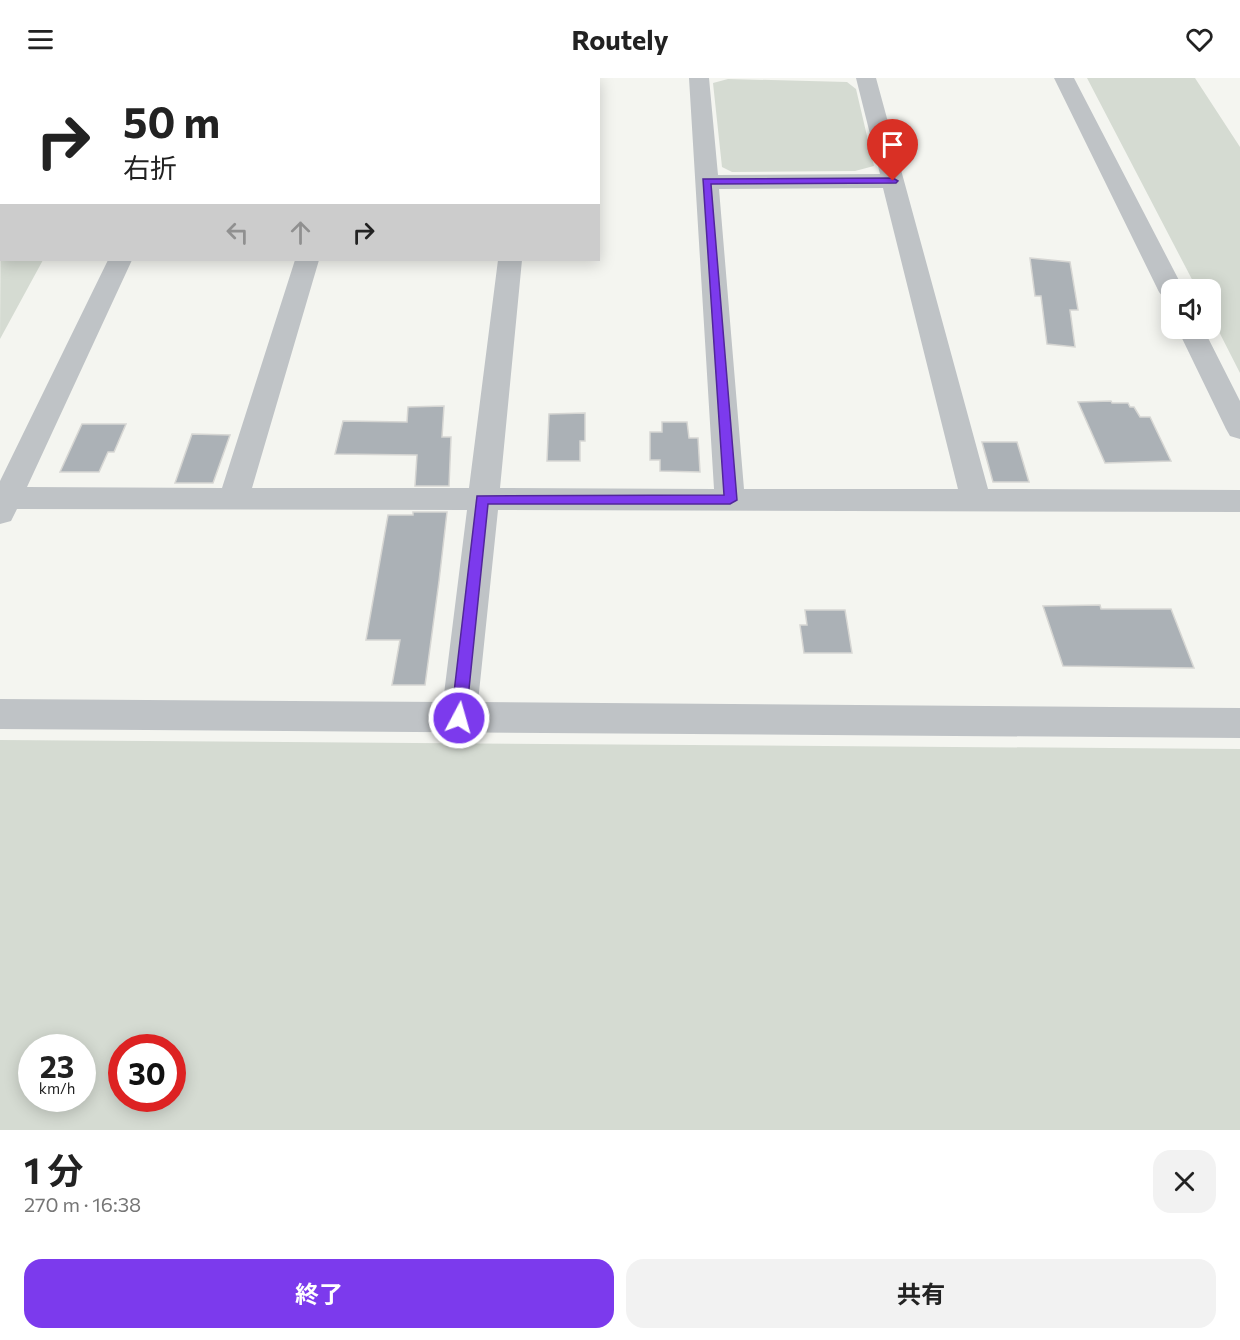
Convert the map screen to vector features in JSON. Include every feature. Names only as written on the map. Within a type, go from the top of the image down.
[{"type":"street","points":[[699,78],[730,500]]},
{"type":"street","points":[[866,78],[976,500]]},
{"type":"street","points":[[1064,78],[1165,279]]},
{"type":"street","points":[[706,182],[893,181]]},
{"type":"street","points":[[120,261],[4,505],[234,498],[1240,501]]},
{"type":"street","points":[[234,498],[307,261]]},
{"type":"street","points":[[459,718],[510,261]]},
{"type":"street","points":[[1195,339],[1240,429]]},
{"type":"street","points":[[0,714],[1240,723]]},
{"type":"shaded area","points":[[1087,78],[1195,78],[1240,147],[1240,373],[1221,336],[1221,279],[1192,279]]},
{"type":"shaded area","points":[[728,79],[847,82],[856,89],[874,166],[855,171],[732,172],[722,167],[713,83]]},
{"type":"shaded area","points":[[0,261],[42,261],[0,339]]},
{"type":"shaded area","points":[[0,740],[1240,749],[1240,1130],[0,1130]]},
{"type":"building","points":[[1030,258],[1070,262],[1078,310],[1070,310],[1075,347],[1047,344],[1041,296],[1035,296]]},
{"type":"building","points":[[1111,401],[1112,403],[1128,403],[1130,407],[1134,407],[1140,417],[1150,417],[1171,461],[1105,463],[1078,402]]},
{"type":"building","points":[[444,406],[442,437],[451,437],[449,486],[415,486],[417,455],[335,454],[343,421],[407,422],[408,407]]},
{"type":"building","points":[[585,413],[585,441],[580,441],[580,461],[547,461],[549,414]]},
{"type":"building","points":[[662,422],[687,422],[689,438],[698,438],[700,472],[660,471],[660,460],[650,460],[650,432],[662,432]]},
{"type":"building","points":[[82,424],[126,424],[114,452],[108,452],[99,472],[60,472]]},
{"type":"building","points":[[192,434],[230,435],[213,483],[175,483]]},
{"type":"building","points":[[982,442],[1017,442],[1029,482],[993,482]]},
{"type":"building","points":[[413,512],[447,512],[439,581],[425,685],[392,685],[400,640],[366,640],[388,515],[413,515]]},
{"type":"building","points":[[1100,605],[1101,609],[1171,609],[1194,668],[1063,666],[1043,606]]},
{"type":"building","points":[[805,610],[845,610],[852,653],[804,653],[800,625],[807,625]]},
{"type":"route","points":[[459,718],[482,499],[730,500],[706,182],[893,181]]}]
